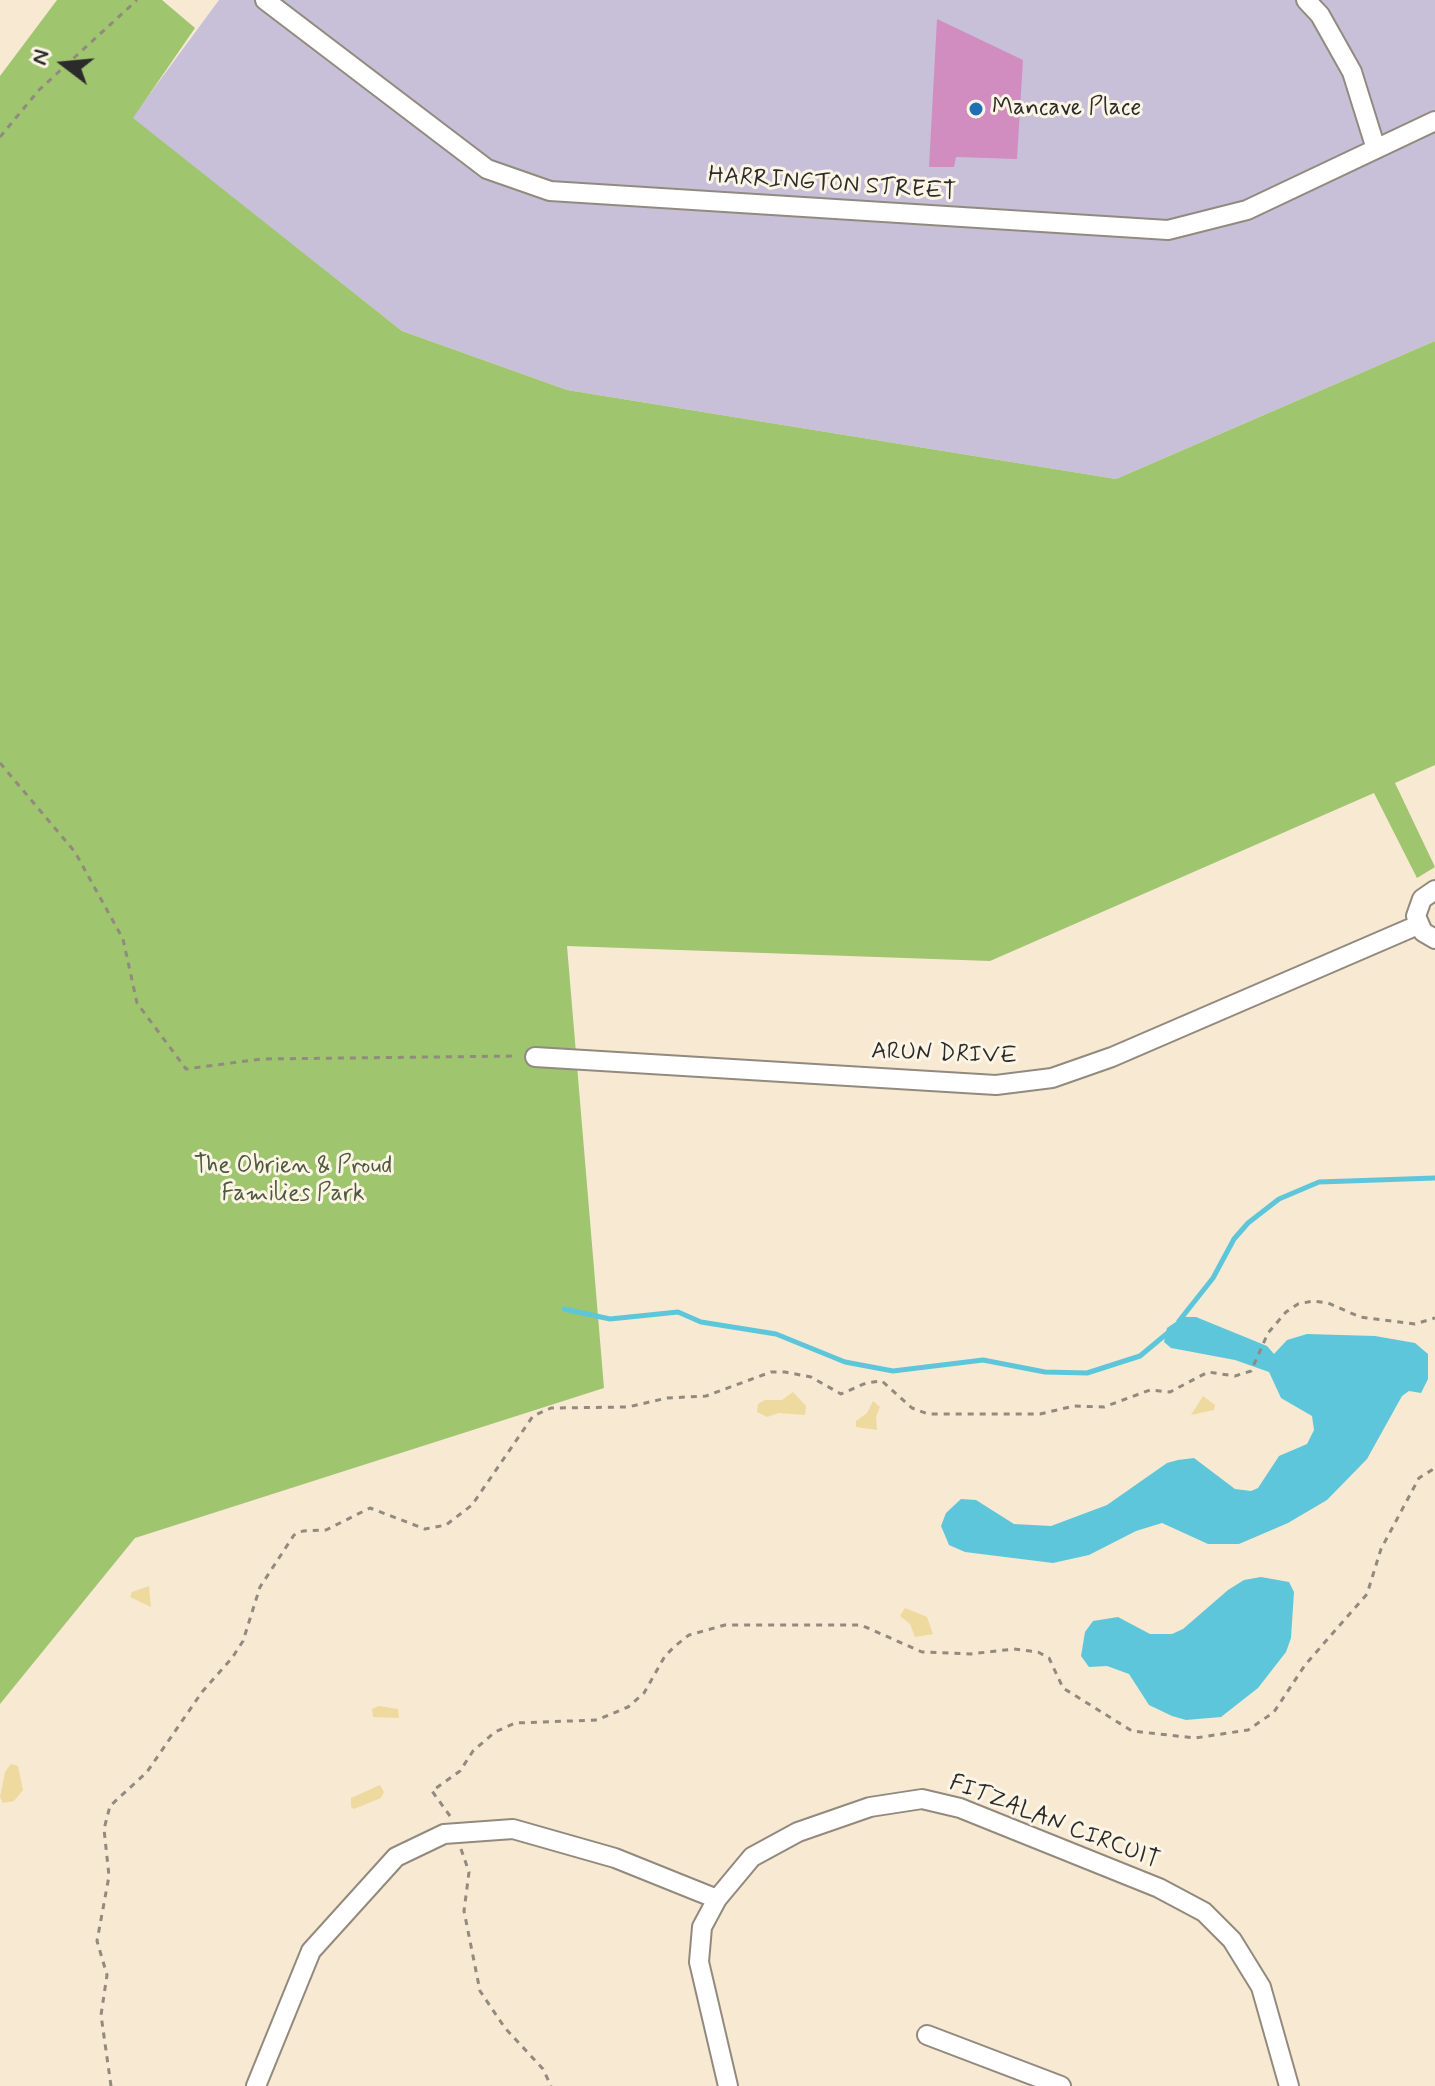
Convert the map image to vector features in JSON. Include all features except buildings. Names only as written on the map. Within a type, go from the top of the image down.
[{"type":"street","name":"HARRINGTON STREET","points":[[265,0],[487,169],[550,191],[1168,230],[1247,210],[1435,121]]},
{"type":"street","points":[[1306,0],[1320,15],[1352,72],[1376,149]]},
{"type":"street","points":[[1435,890],[1417,907],[1418,925],[1435,939]]},
{"type":"street","name":"ARUN DRIVE","points":[[535,1057],[996,1085],[1052,1078],[1112,1057],[1418,925]]},
{"type":"street","name":"FITZALAN CIRCUIT","points":[[728,2086],[699,1962],[702,1927],[717,1899],[752,1857],[798,1832],[870,1807],[922,1799],[960,1808],[1159,1888],[1204,1912],[1232,1940],[1261,1987],[1289,2086]]},
{"type":"street","points":[[256,2086],[311,1951],[396,1857],[444,1834],[513,1829],[615,1858],[717,1899]]},
{"type":"street","points":[[927,2035],[1061,2086]]},
{"type":"path","points":[[0,137],[39,90],[137,0]]},
{"type":"path","points":[[0,763],[75,852],[123,939],[137,1003],[186,1069],[261,1059],[535,1057]]},
{"type":"path","points":[[111,2086],[101,2015],[107,1975],[97,1941],[109,1876],[104,1829],[110,1806],[147,1772],[202,1692],[232,1658],[243,1641],[260,1587],[294,1535],[303,1531],[326,1530],[370,1508],[425,1529],[446,1525],[472,1505],[533,1416],[551,1408],[628,1407],[667,1398],[706,1396],[771,1372],[785,1372],[811,1377],[841,1394],[866,1383],[882,1381],[912,1408],[928,1414],[1040,1414],[1074,1406],[1104,1407],[1150,1390],[1170,1392],[1208,1372],[1235,1376],[1251,1371],[1276,1322],[1298,1304],[1313,1301],[1328,1303],[1360,1317],[1415,1324],[1435,1318]]},
{"type":"path","points":[[551,2086],[543,2069],[505,2028],[480,1991],[464,1911],[469,1872],[449,1814],[432,1791],[460,1771],[484,1739],[515,1723],[597,1720],[628,1707],[644,1693],[665,1656],[675,1646],[689,1635],[725,1625],[861,1625],[922,1652],[957,1655],[1014,1649],[1038,1652],[1049,1658],[1063,1688],[1132,1731],[1195,1738],[1248,1730],[1274,1712],[1305,1665],[1367,1594],[1381,1549],[1412,1489],[1419,1478],[1435,1468]]},
{"type":"shaded area","points":[[219,0],[1435,0],[1435,341],[1116,479],[567,390],[402,331],[132,118]]},
{"type":"green space","name":"The Obrien & Proud Families Park","points":[[57,0],[162,0],[195,28],[133,118],[402,331],[567,390],[1116,479],[1435,341],[1435,765],[1395,783],[1435,867],[1417,878],[1374,793],[990,961],[567,946],[604,1388],[135,1538],[0,1704],[0,76]]},
{"type":"sand","points":[[793,1392],[806,1406],[805,1415],[779,1413],[767,1417],[757,1412],[758,1404],[765,1400],[782,1400]]},
{"type":"sand","points":[[1203,1396],[1215,1405],[1214,1410],[1191,1415]]},
{"type":"sand","points":[[873,1401],[880,1407],[876,1417],[877,1430],[856,1427],[856,1421],[867,1413]]},
{"type":"sand","points":[[149,1586],[151,1607],[130,1597],[132,1592]]},
{"type":"sand","points":[[905,1608],[927,1617],[933,1634],[915,1637],[910,1624],[900,1616]]},
{"type":"sand","points":[[379,1706],[398,1709],[399,1718],[373,1717],[372,1709]]},
{"type":"sand","points":[[11,1764],[18,1766],[23,1790],[14,1801],[3,1803],[0,1797],[5,1772]]},
{"type":"sand","points":[[380,1785],[384,1792],[381,1798],[354,1809],[351,1807],[351,1798]]},
{"type":"water","points":[[1183,1317],[1196,1317],[1267,1346],[1274,1354],[1287,1340],[1307,1334],[1375,1336],[1415,1343],[1428,1354],[1428,1379],[1421,1393],[1409,1391],[1402,1396],[1367,1459],[1327,1500],[1288,1523],[1239,1544],[1208,1544],[1162,1523],[1136,1531],[1089,1555],[1053,1563],[965,1552],[949,1545],[941,1526],[946,1513],[961,1499],[976,1500],[1014,1524],[1051,1526],[1107,1505],[1167,1463],[1178,1460],[1194,1458],[1235,1489],[1251,1491],[1258,1488],[1279,1456],[1307,1444],[1314,1430],[1312,1416],[1281,1398],[1269,1372],[1235,1360],[1171,1348],[1164,1342],[1167,1328]]},
{"type":"water","points":[[1261,1577],[1289,1582],[1294,1592],[1291,1638],[1286,1652],[1258,1688],[1221,1717],[1186,1720],[1172,1716],[1149,1705],[1129,1674],[1107,1666],[1089,1667],[1081,1656],[1085,1632],[1093,1621],[1118,1617],[1150,1634],[1172,1634],[1183,1629],[1228,1590],[1244,1580]]},
{"type":"waterway","points":[[1179,1321],[1213,1278],[1234,1239],[1248,1223],[1279,1199],[1319,1182],[1435,1178]]},
{"type":"waterway","points":[[564,1309],[610,1319],[678,1312],[701,1322],[776,1334],[845,1362],[893,1371],[983,1360],[1045,1372],[1087,1373],[1140,1356],[1170,1331]]},
{"type":"place","name":"Mancave Place","points":[[976,109]]}]
